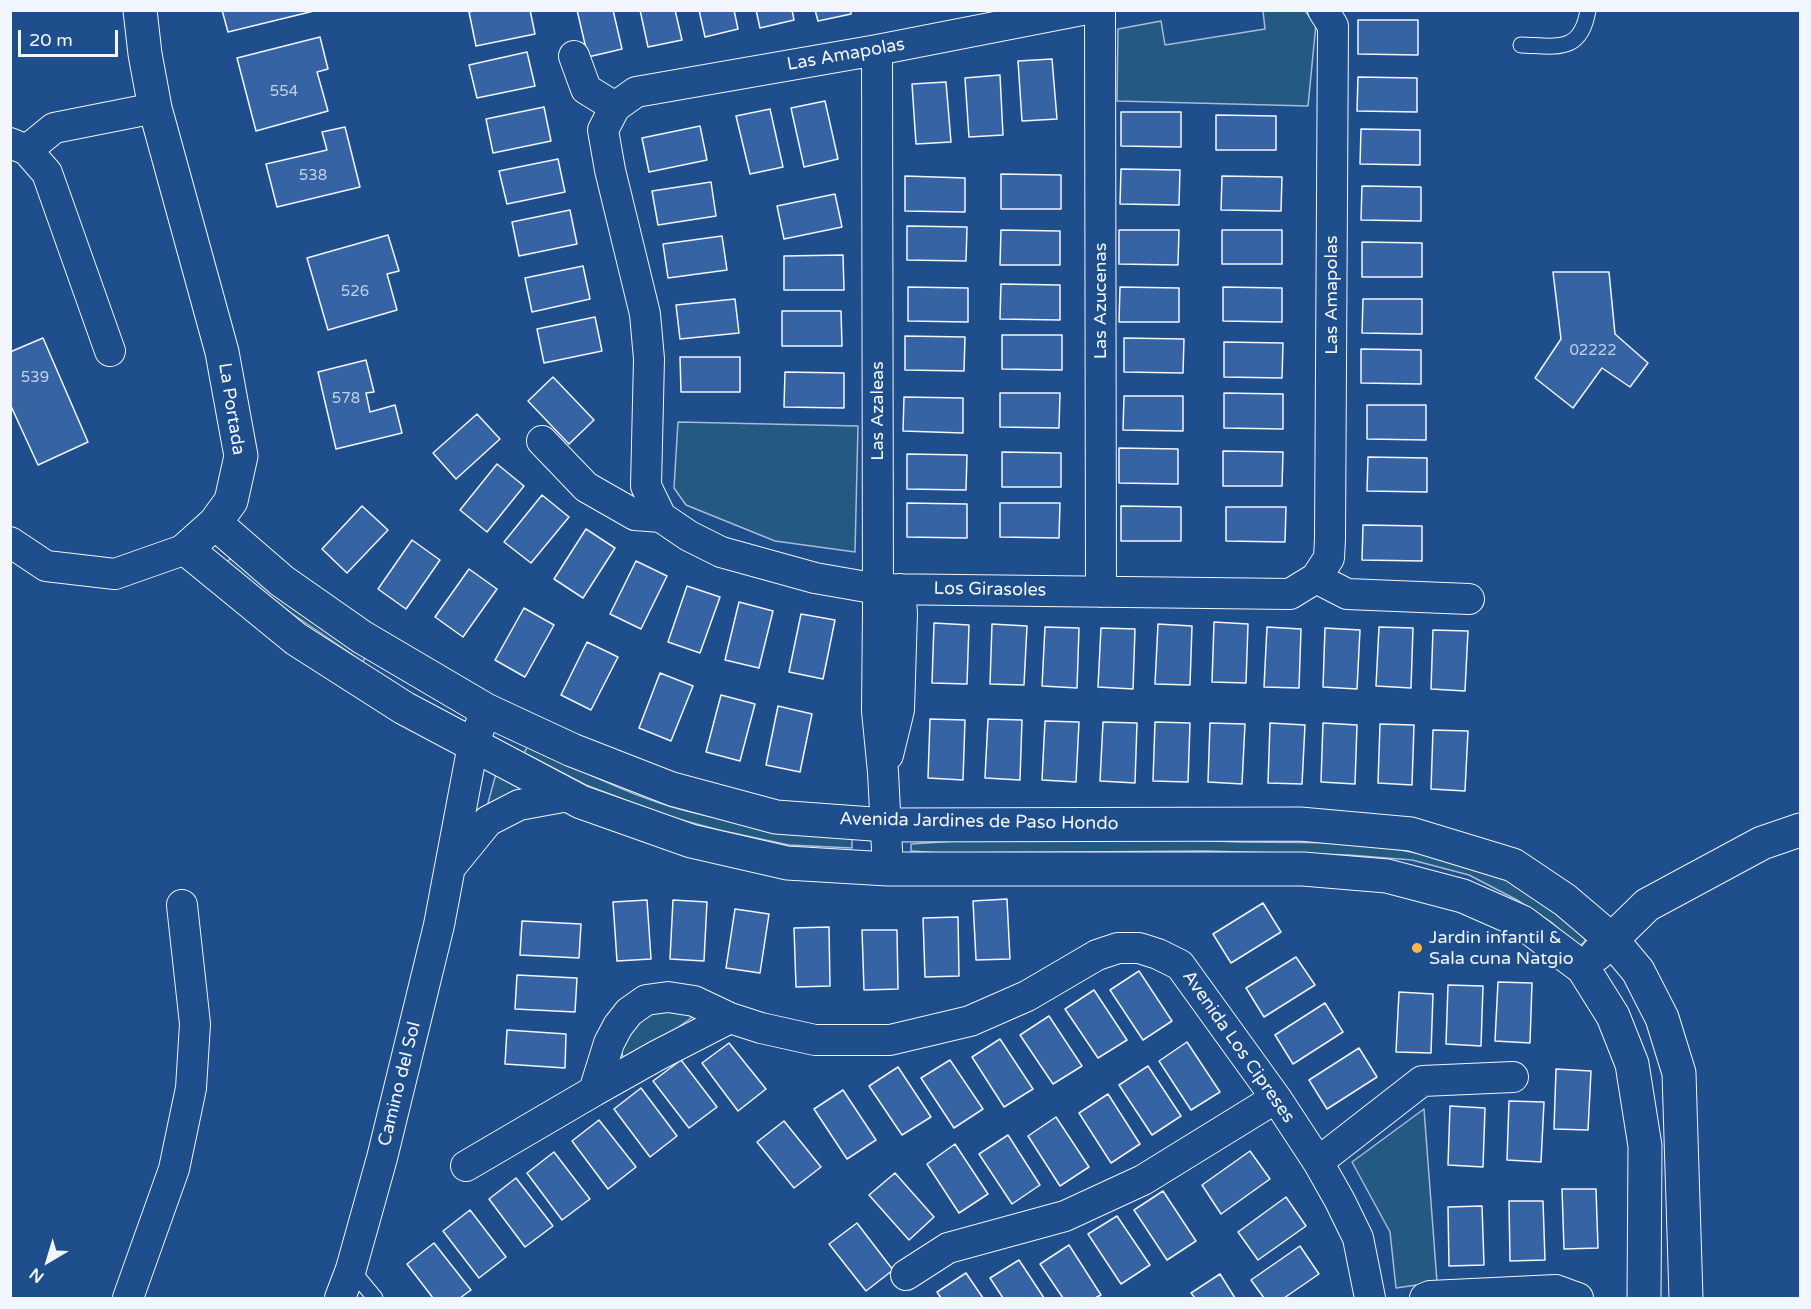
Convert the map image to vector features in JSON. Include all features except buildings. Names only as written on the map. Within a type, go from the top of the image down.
[{"type":"street","name":"La Portada","points":[[10,542],[46,566],[115,574],[186,549],[215,523],[231,501],[241,456],[222,352],[155,108],[140,10]]},
{"type":"street","name":"Las Amapolas","points":[[615,107],[636,92],[878,50],[1082,10]]},
{"type":"street","name":"Las Azucenas","points":[[1100,10],[1101,591]]},
{"type":"street","name":"Las Amapolas","points":[[1316,578],[1329,558],[1330,539],[1334,26],[1323,10]]},
{"type":"street","name":"Las Azaleas","points":[[878,50],[889,589],[877,711],[888,869]]},
{"type":"street","points":[[573,56],[586,89],[615,107],[603,130],[610,170],[645,314],[649,359],[646,486],[661,517]]},
{"type":"street","points":[[110,351],[47,173],[19,147],[54,128],[155,108]]},
{"type":"street","name":"Los Girasoles","points":[[542,441],[586,487],[635,515],[661,517],[688,536],[721,552],[815,578],[889,589],[1290,594],[1316,578]]},
{"type":"street","name":"Avenida Jardines de Paso Hondo","points":[[215,523],[282,581],[362,637],[486,710],[572,750],[672,789],[776,817],[886,825],[1300,824],[1411,834],[1513,865],[1565,900],[1612,940],[1638,971],[1662,1018],[1679,1073],[1679,1298]]},
{"type":"street","points":[[186,549],[296,639],[404,708],[568,796],[691,841],[787,863],[888,869],[1303,869],[1387,876],[1463,896],[1522,922],[1583,968],[1613,1016],[1632,1064],[1646,1146],[1644,1299]]},
{"type":"street","points":[[1316,578],[1347,594],[1469,599]]},
{"type":"street","name":"Camino del Sol","points":[[340,1299],[351,1269],[385,1146],[439,925],[473,745],[486,710]]},
{"type":"street","name":"Camino del Sol","points":[[451,866],[488,821],[519,805],[568,796]]},
{"type":"street","points":[[1583,968],[1647,904],[1762,843],[1800,830]]},
{"type":"street","points":[[1739,855],[1800,849]]},
{"type":"street","points":[[128,1299],[174,1169],[190,1088],[195,1024],[182,905]]},
{"type":"street","name":"Avenida Los Cipreses","points":[[594,1091],[609,1043],[618,1026],[629,1012],[646,1000],[668,997],[694,1001],[730,1018],[761,1028],[815,1040],[890,1040],[970,1022],[1027,996],[1097,955],[1118,948],[1139,948],[1180,965],[1276,1098],[1318,1162],[1358,1238],[1370,1299]]},
{"type":"street","points":[[466,1166],[658,1055],[730,1018]]},
{"type":"street","points":[[1318,1162],[1422,1081],[1513,1077]]},
{"type":"street","points":[[906,1275],[948,1248],[1065,1216],[1143,1180],[1276,1098]]},
{"type":"street","points":[[1425,1299],[1430,1296],[1556,1290],[1578,1299]]},
{"type":"lane","points":[[1521,45],[1564,47],[1579,36],[1586,23],[1588,10]]},
{"type":"lane","points":[[351,1269],[375,1299]]},
{"type":"shaded area","points":[[1263,11],[1305,11],[1316,24],[1308,106],[1117,101],[1118,29],[1161,21],[1165,45],[1265,29]]},
{"type":"shaded area","points":[[678,422],[858,426],[855,552],[775,541],[686,505],[674,488]]},
{"type":"shaded area","points":[[236,555],[367,653],[363,662],[291,613],[226,562]]},
{"type":"shaded area","points":[[529,744],[581,771],[653,801],[694,813],[739,822],[852,838],[852,848],[789,845],[667,816],[586,785],[524,753]]},
{"type":"shaded area","points":[[496,774],[528,793],[486,810]]},
{"type":"shaded area","points":[[1141,838],[1364,843],[1463,862],[1508,877],[1549,905],[1586,940],[1579,947],[1552,923],[1517,900],[1469,875],[1412,860],[1349,855],[1206,851],[939,853],[911,851],[911,844],[970,840]]},
{"type":"shaded area","points":[[661,1006],[701,1011],[635,1058],[624,1059],[620,1049],[639,1017]]},
{"type":"shaded area","points":[[1424,1109],[1437,1282],[1396,1288],[1390,1232],[1352,1162]]},
{"type":"place","name":"Jardin infantil & Sala cuna Natgio","points":[[1417,948]]}]
